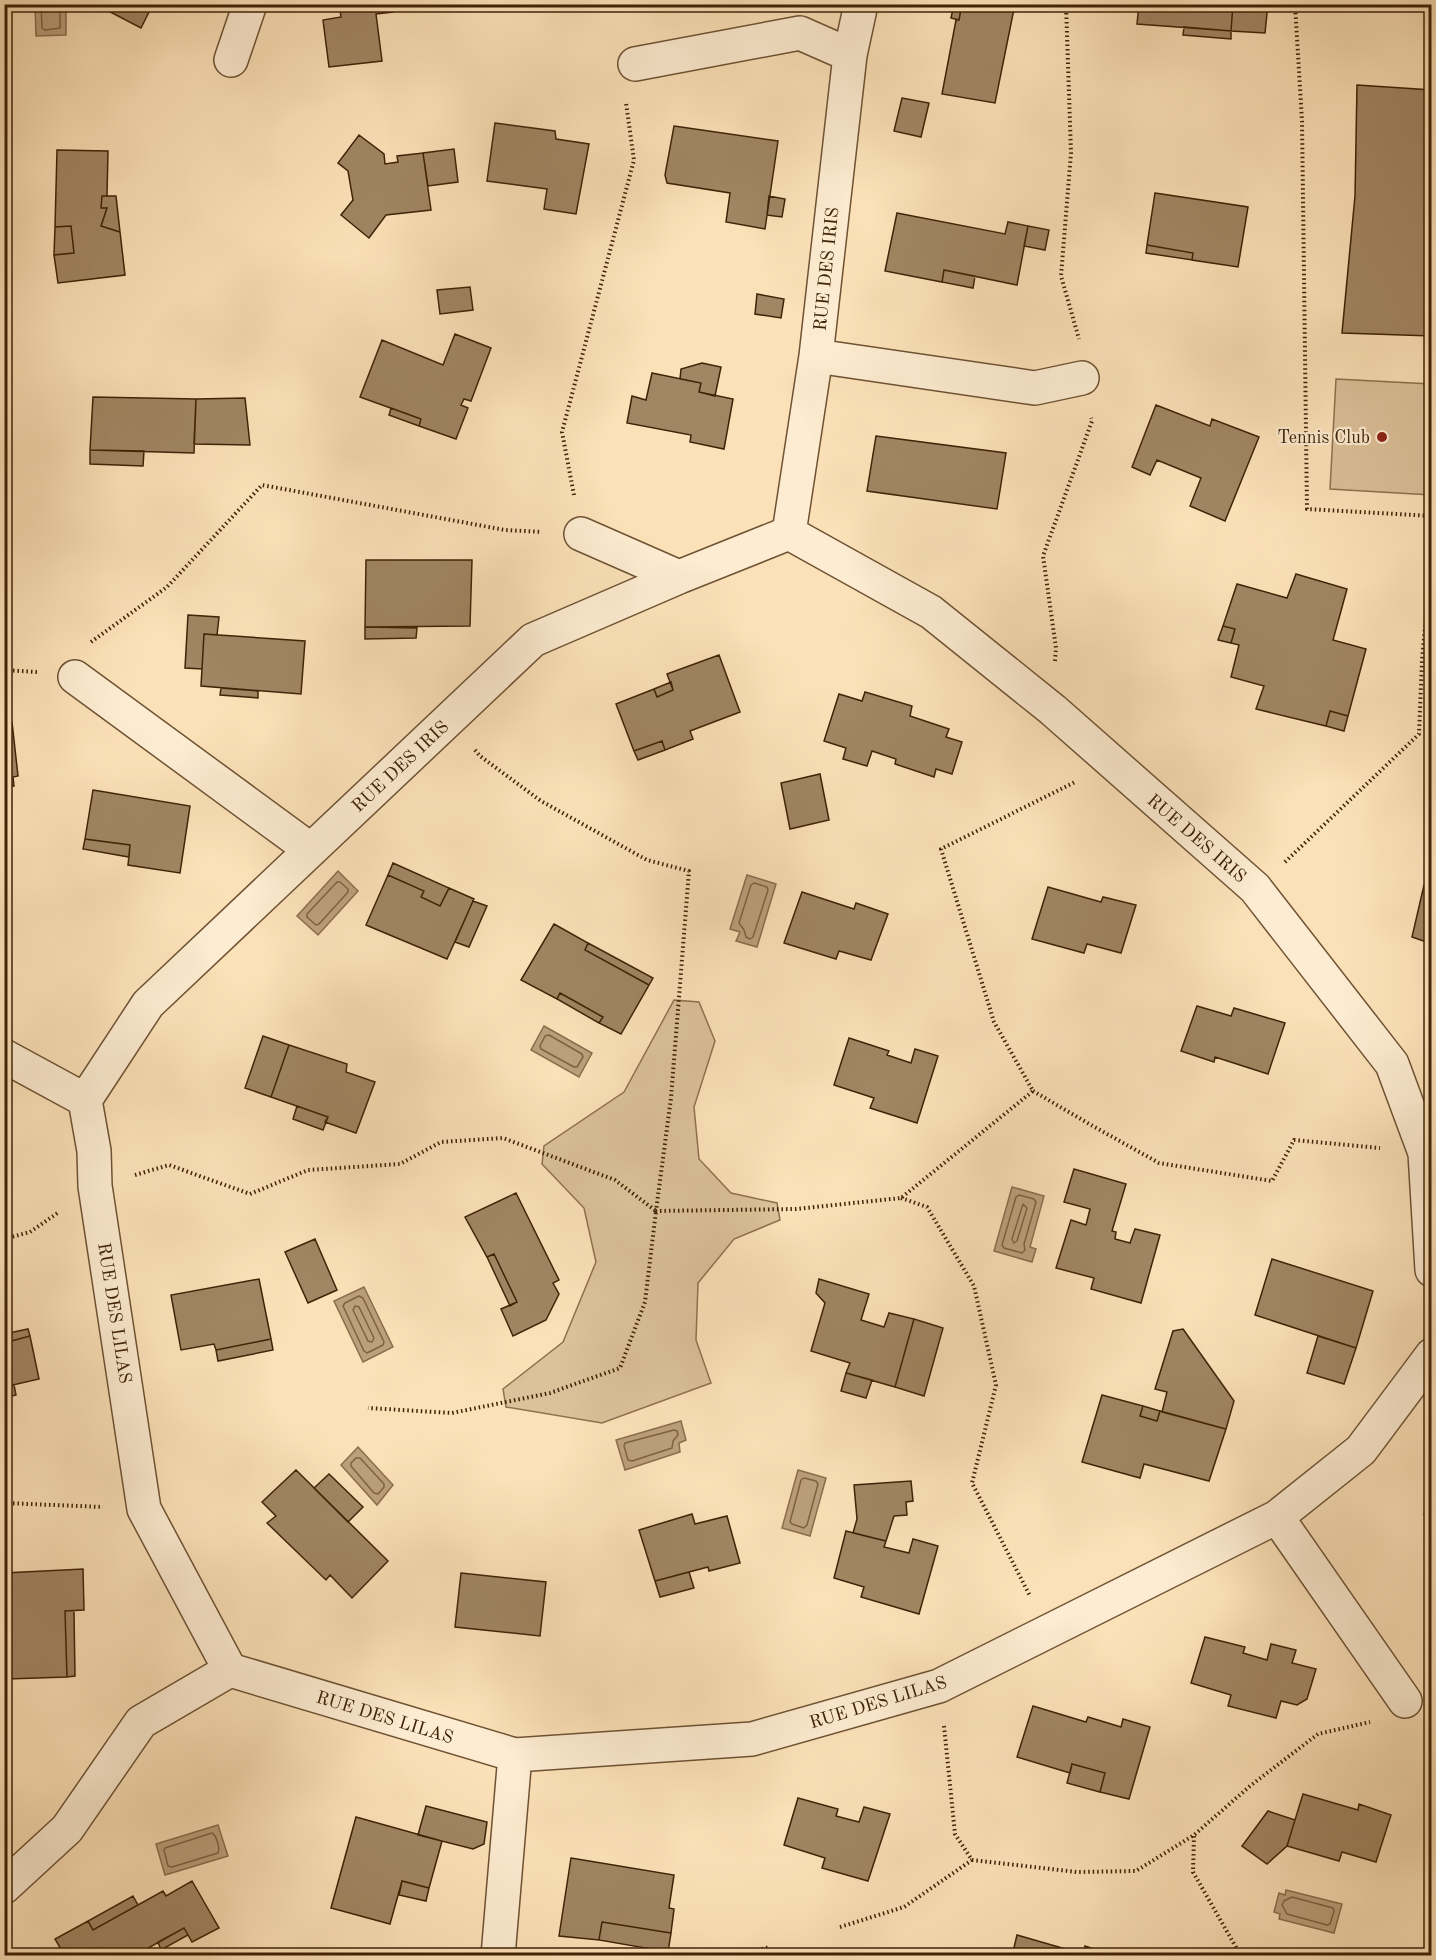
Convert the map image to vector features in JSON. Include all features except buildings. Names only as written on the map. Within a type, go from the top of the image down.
[{"type":"street","points":[[231,60],[250,4]]},
{"type":"street","name":"RUE DES IRIS","points":[[789,533],[816,356],[850,55],[861,4]]},
{"type":"street","points":[[635,64],[800,33],[850,55]]},
{"type":"street","points":[[816,356],[1035,388],[1082,378]]},
{"type":"street","name":"RUE DES IRIS","points":[[85,1100],[148,1004],[533,640],[679,577],[789,533]]},
{"type":"street","name":"RUE DES IRIS","points":[[789,533],[931,612],[1053,710],[1255,888],[1392,1064],[1425,1153],[1431,1270]]},
{"type":"street","points":[[581,534],[679,577]]},
{"type":"street","points":[[75,677],[311,850]]},
{"type":"street","points":[[4,1056],[85,1100]]},
{"type":"street","name":"RUE DES LILAS","points":[[85,1100],[94,1150],[95,1186],[144,1509],[230,1670],[515,1755],[752,1739],[939,1686],[1276,1517],[1361,1450],[1431,1355]]},
{"type":"street","points":[[1276,1517],[1405,1701]]},
{"type":"street","points":[[4,1887],[67,1829],[141,1722],[230,1670]]},
{"type":"street","points":[[498,1956],[515,1755]]},
{"type":"path","points":[[1295,4],[1302,121],[1306,508],[1431,516]]},
{"type":"path","points":[[75,677],[74,654],[167,587],[262,485],[506,530],[581,534],[562,432],[634,160],[625,98],[635,64]]},
{"type":"path","points":[[1255,888],[1296,853],[1419,734],[1422,660],[1431,551]]},
{"type":"path","points":[[4,670],[21,670]]},
{"type":"path","points":[[368,1408],[452,1413],[550,1393],[620,1368],[645,1302],[671,1098],[689,871],[646,860],[541,801],[480,756],[449,719]]},
{"type":"path","points":[[1112,764],[941,849],[994,1022],[1033,1091],[1090,1125],[1160,1162],[1250,1177],[1272,1180],[1294,1140],[1425,1153]]},
{"type":"path","points":[[901,1198],[1033,1091]]},
{"type":"path","points":[[4,1239],[30,1232],[95,1186],[169,1165],[250,1194],[308,1170],[400,1164],[441,1142],[503,1138],[615,1180],[656,1211],[796,1209],[901,1198],[927,1207],[974,1286],[996,1385],[972,1484],[1048,1632]]},
{"type":"path","points":[[4,1503],[144,1509]]},
{"type":"path","points":[[939,1686],[956,1834],[972,1860]]},
{"type":"path","points":[[840,1927],[904,1907],[972,1860],[1077,1872],[1136,1871],[1194,1835],[1250,1786],[1318,1734],[1391,1717],[1405,1701]]},
{"type":"path","points":[[1194,1835],[1193,1872],[1241,1956]]},
{"type":"path","points":[[732,1955],[770,1947]]},
{"type":"shaded area","name":"Tennis Club","points":[[1336,379],[1431,384],[1431,495],[1330,489]]},
{"type":"shaded area","points":[[674,1000],[699,1002],[715,1041],[694,1107],[699,1159],[731,1193],[777,1203],[780,1220],[734,1239],[698,1283],[696,1340],[711,1383],[602,1423],[506,1407],[503,1389],[563,1342],[596,1262],[584,1208],[542,1164],[544,1146],[624,1092]]},
{"type":"water","points":[[35,5],[66,5],[66,35],[36,36]]},
{"type":"water","points":[[338,871],[358,891],[318,935],[297,916]]},
{"type":"water","points":[[747,875],[776,884],[757,947],[736,941],[740,932],[730,929]]},
{"type":"water","points":[[544,1026],[592,1053],[579,1077],[531,1050]]},
{"type":"water","points":[[1012,1187],[1044,1196],[1030,1247],[1036,1249],[1032,1262],[994,1251]]},
{"type":"water","points":[[364,1287],[393,1347],[363,1362],[334,1301]]},
{"type":"water","points":[[681,1421],[686,1440],[679,1443],[680,1452],[625,1470],[616,1440]]},
{"type":"water","points":[[358,1447],[393,1485],[377,1505],[341,1465]]},
{"type":"water","points":[[798,1470],[826,1478],[810,1536],[782,1528]]},
{"type":"water","points":[[218,1825],[228,1856],[165,1875],[156,1844]]},
{"type":"water","points":[[1286,1890],[1342,1904],[1334,1933],[1279,1919],[1280,1914],[1274,1912],[1279,1893],[1285,1895]]},
{"type":"place","name":"Tennis Club","points":[[1382,437]]}]
